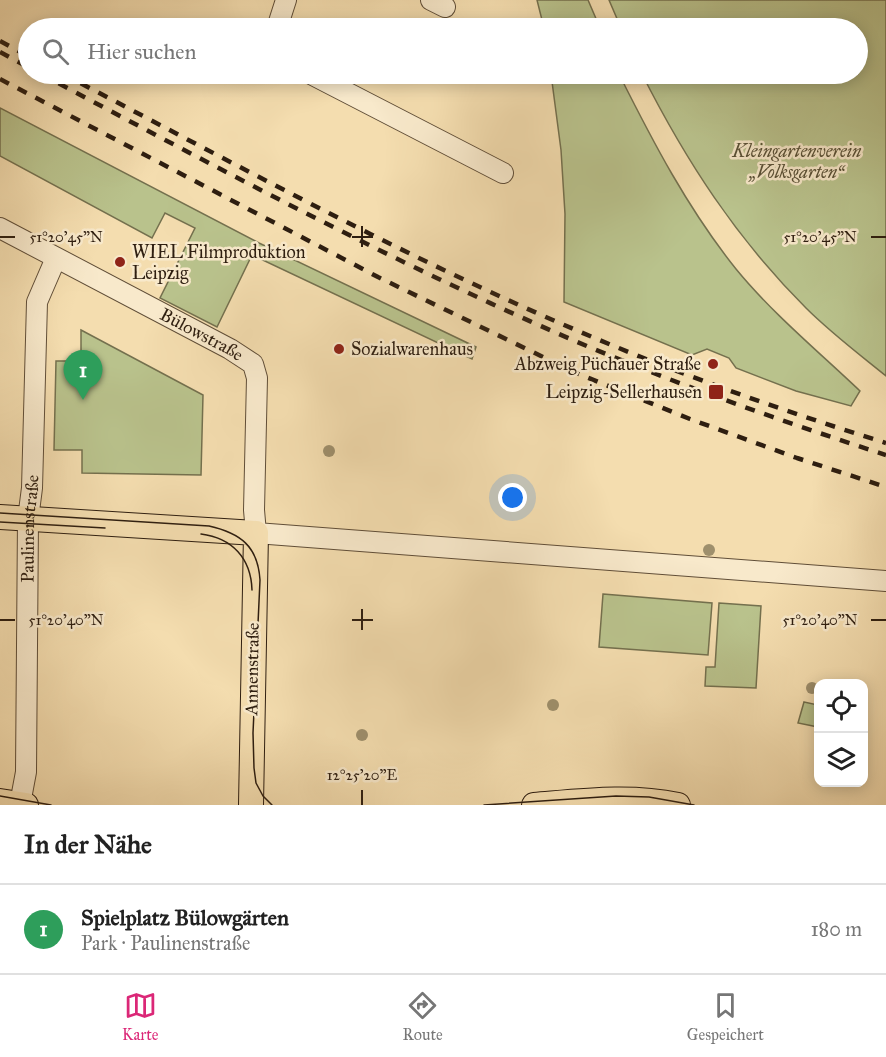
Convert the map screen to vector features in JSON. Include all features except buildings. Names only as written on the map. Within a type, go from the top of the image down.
[{"type":"main road","points":[[0,517],[256,532]]},
{"type":"main road","name":"Annenstraße","points":[[251,805],[256,532]]},
{"type":"main road","points":[[546,805],[641,799],[678,805]]},
{"type":"street","points":[[280,18],[286,0]]},
{"type":"street","points":[[330,84],[503,173]]},
{"type":"street","name":"Bülowstraße","points":[[0,228],[230,349],[253,364],[257,378],[254,510],[256,532]]},
{"type":"street","name":"Paulinenstraße","points":[[15,803],[26,772],[28,519],[32,488],[37,302],[56,258]]},
{"type":"street","points":[[256,532],[886,581]]},
{"type":"green space","points":[[537,0],[588,0],[596,18],[542,18]]},
{"type":"green space","name":"Kleingartenverein „Volksgarten“","points":[[609,0],[886,0],[886,376],[816,317],[757,254],[695,168],[647,84],[868,84],[868,18],[617,18]]},
{"type":"green space","name":"Kleingartenverein „Volksgarten“","points":[[552,84],[624,84],[672,174],[702,223],[736,269],[765,301],[860,391],[851,406],[796,391],[736,368],[729,358],[707,349],[692,355],[564,302],[565,214],[561,150]]},
{"type":"green space","points":[[0,108],[259,243],[476,347],[472,359],[252,255],[217,327],[160,298],[195,228],[165,213],[152,238],[0,156]]},
{"type":"green space","points":[[81,330],[203,395],[201,475],[82,473],[82,450],[54,450],[56,361],[81,361]]},
{"type":"green space","points":[[603,594],[712,603],[708,655],[599,647]]},
{"type":"green space","points":[[719,603],[761,606],[756,688],[705,686],[706,667],[715,667]]},
{"type":"green space","points":[[804,702],[814,704],[814,726],[798,723]]},
{"type":"tram line","points":[[0,513],[209,526],[230,533],[245,543],[256,558],[260,580],[253,733],[254,768],[256,783],[263,796],[272,805]]},
{"type":"tram line","points":[[0,522],[105,528]]},
{"type":"tram line","points":[[201,534],[222,540],[238,552],[248,568],[252,590]]},
{"type":"tram line","points":[[0,796],[51,805]]},
{"type":"tram line","points":[[484,805],[616,796],[649,797],[694,805]]},
{"type":"railway","points":[[0,41],[18,51]]},
{"type":"railway","points":[[0,52],[18,62]]},
{"type":"railway","points":[[0,79],[378,277],[574,372],[690,419],[886,487]]},
{"type":"railway","points":[[60,84],[305,213],[507,311],[613,357],[690,387],[886,455]]},
{"type":"railway","points":[[82,84],[310,204],[498,296],[682,373],[763,403],[886,443]]},
{"type":"place","name":"WIEL Filmproduktion Leipzig","points":[[120,262]]},
{"type":"place","name":"Sozialwarenhaus","points":[[339,349]]},
{"type":"place","name":"Abzweig Püchauer Straße","points":[[713,364]]},
{"type":"place","name":"Leipzig-Sellerhausen","points":[[716,392]]},
{"type":"place","name":"Spielplatz Bülowgärten","points":[[83,400]]}]
